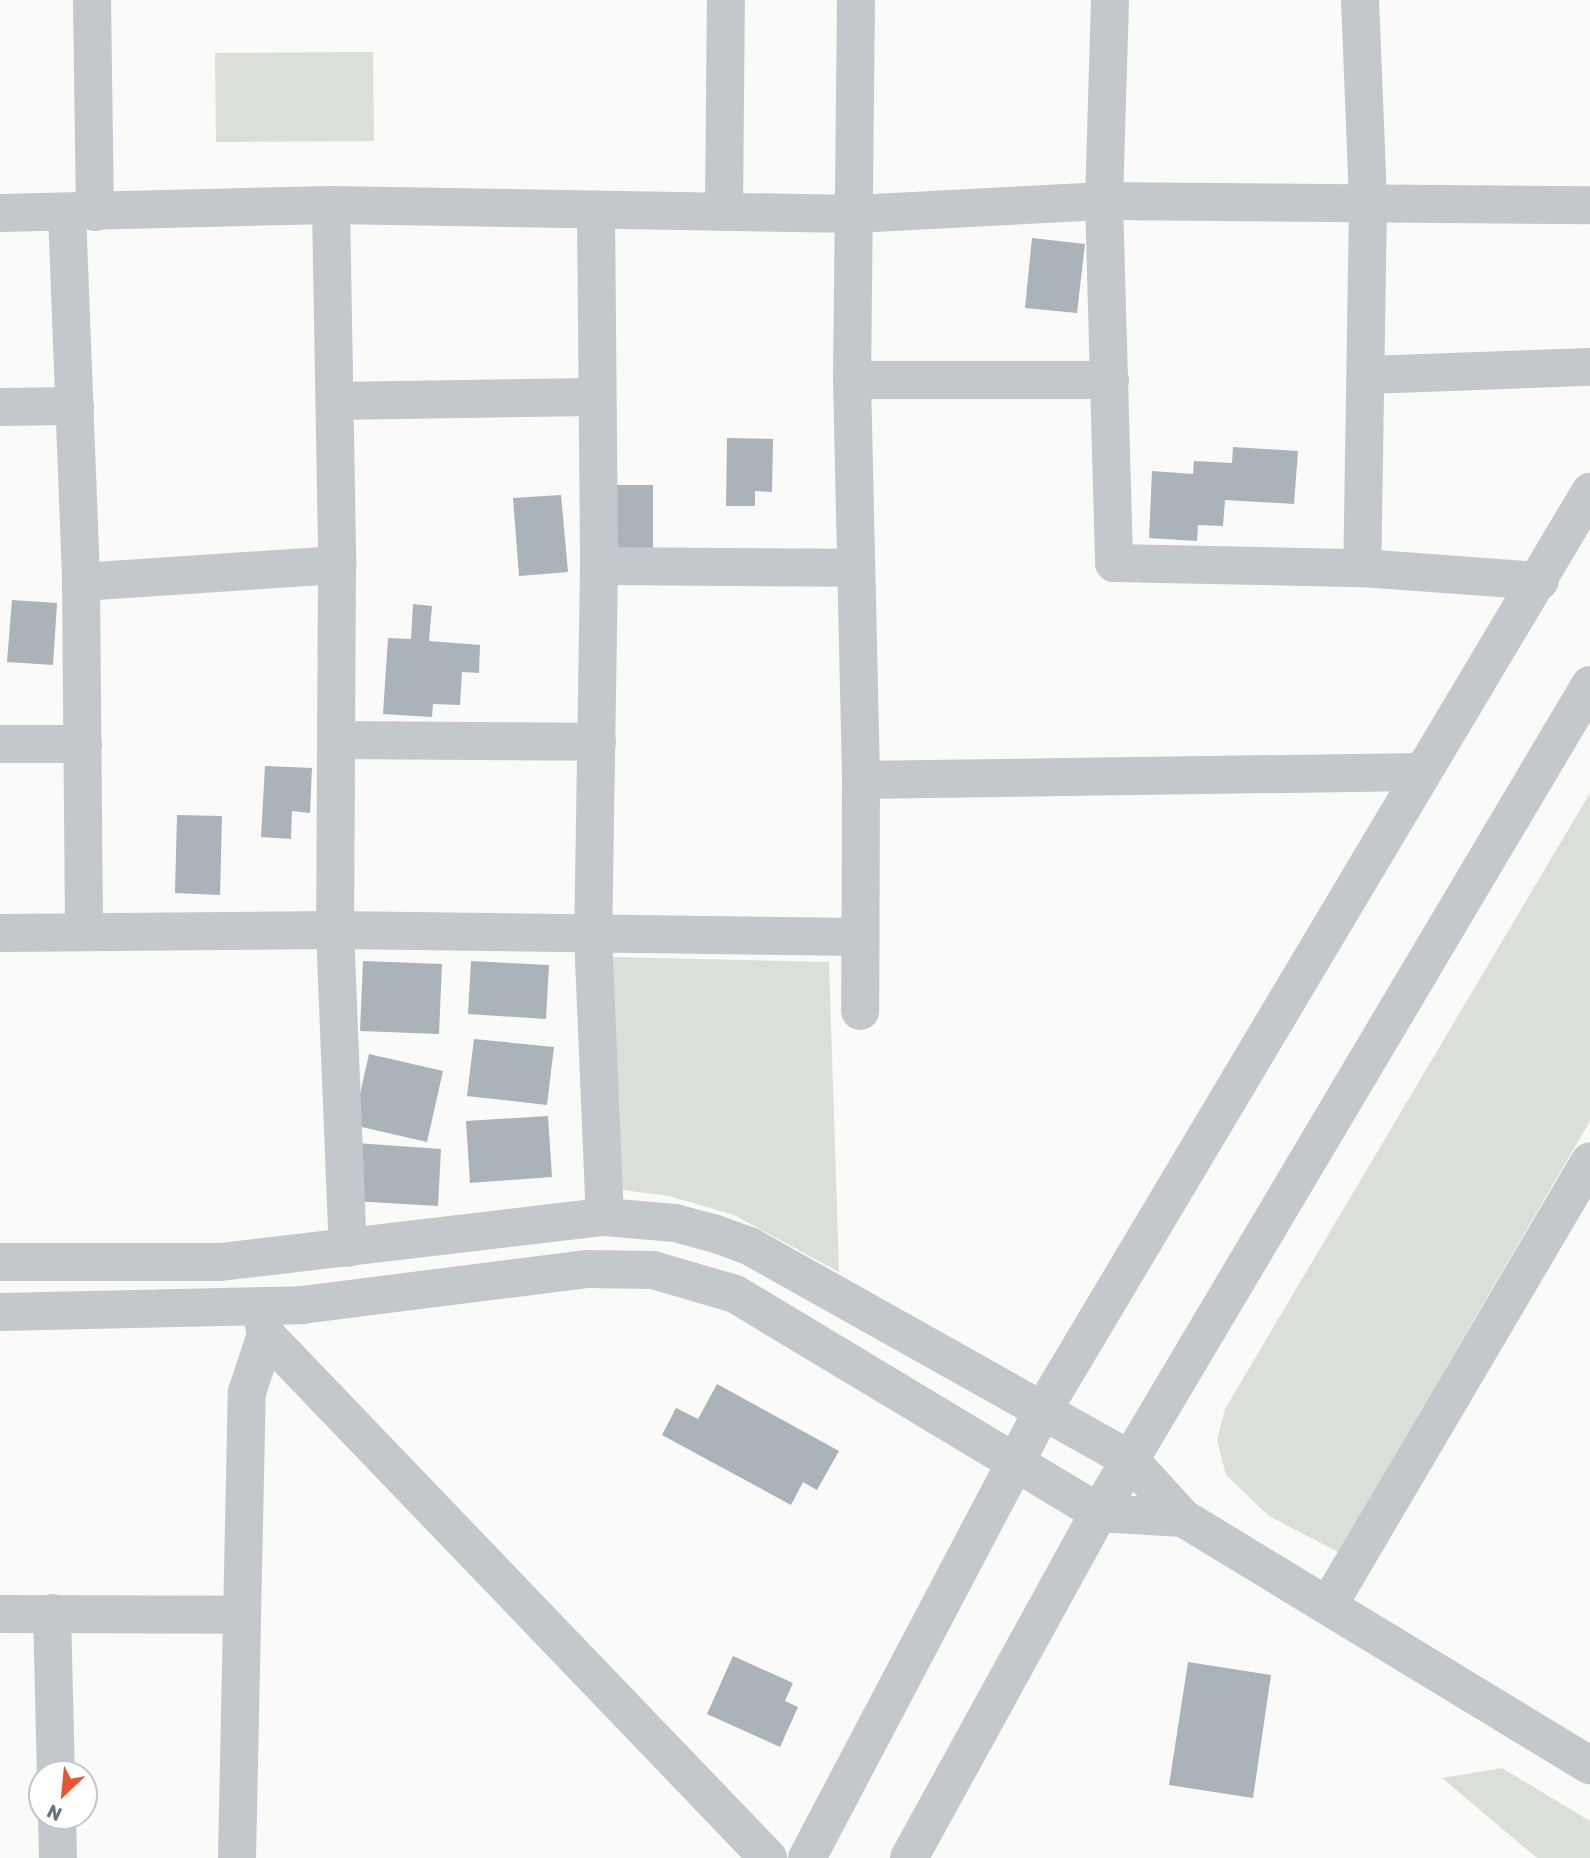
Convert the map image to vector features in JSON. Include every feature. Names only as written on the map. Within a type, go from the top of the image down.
[{"type":"street","points":[[84,932],[81,582],[75,406],[81,212],[92,0]]},
{"type":"street","points":[[724,212],[726,0]]},
{"type":"street","points":[[856,0],[852,380],[854,568],[862,780],[860,1011]]},
{"type":"street","points":[[1110,0],[1104,201],[1114,563],[1362,569],[1540,581]]},
{"type":"street","points":[[1360,0],[1368,203],[1368,375],[1362,569]]},
{"type":"street","points":[[0,213],[331,205],[855,215],[1104,201],[1590,205]]},
{"type":"street","points":[[331,205],[337,565],[335,930],[348,1248]]},
{"type":"street","points":[[596,211],[594,397],[599,566],[593,934],[605,1217]]},
{"type":"street","points":[[1368,375],[1590,367]]},
{"type":"street","points":[[852,380],[1110,380]]},
{"type":"street","points":[[335,401],[594,397]]},
{"type":"street","points":[[0,407],[75,406]]},
{"type":"street","points":[[807,1858],[1043,1410],[1421,772],[1540,581],[1590,492]]},
{"type":"street","points":[[81,582],[337,565]]},
{"type":"street","points":[[599,566],[854,568]]},
{"type":"street","points":[[909,1858],[1098,1513],[1590,685]]},
{"type":"street","points":[[336,740],[597,742]]},
{"type":"street","points":[[0,744],[83,744]]},
{"type":"street","points":[[862,780],[1421,772]]},
{"type":"street","points":[[0,933],[335,930],[860,937]]},
{"type":"street","points":[[1328,1606],[1590,1161]]},
{"type":"street","points":[[0,1262],[220,1262],[605,1217],[675,1223],[751,1247],[1130,1460],[1183,1518],[1590,1765]]},
{"type":"street","points":[[0,1312],[263,1321],[588,1269],[621,1267],[681,1275],[734,1294],[1098,1513],[1183,1518]]},
{"type":"street","points":[[237,1858],[247,1392],[263,1321]]},
{"type":"street","points":[[263,1321],[768,1858]]},
{"type":"street","points":[[52,1613],[56,1760]]},
{"type":"street","points":[[0,1614],[242,1615]]},
{"type":"street","points":[[57,1830],[58,1858]]},
{"type":"shaded area","points":[[373,52],[374,141],[216,142],[215,53]]},
{"type":"shaded area","points":[[1590,793],[1590,1121],[1338,1552],[1269,1516],[1226,1475],[1217,1440],[1225,1409]]},
{"type":"shaded area","points":[[612,957],[829,962],[839,1272],[734,1215],[669,1196],[609,1188]]},
{"type":"shaded area","points":[[1502,1768],[1590,1821],[1590,1858],[1537,1858],[1442,1778]]},
{"type":"building","points":[[1032,238],[1085,244],[1077,313],[1025,308]]},
{"type":"building","points":[[727,438],[773,439],[772,492],[755,491],[755,506],[726,506]]},
{"type":"building","points":[[1233,447],[1298,451],[1294,504],[1225,500],[1223,526],[1198,525],[1197,541],[1149,538],[1152,471],[1193,474],[1194,461],[1232,463]]},
{"type":"building","points":[[610,485],[653,485],[653,556],[609,556]]},
{"type":"building","points":[[561,495],[568,572],[519,576],[513,498]]},
{"type":"building","points":[[12,600],[57,603],[53,665],[7,662]]},
{"type":"building","points":[[413,604],[432,606],[429,641],[480,645],[479,673],[462,672],[460,705],[433,704],[432,717],[383,714],[388,638],[411,639]]},
{"type":"building","points":[[265,766],[312,768],[310,813],[292,811],[291,839],[261,837]]},
{"type":"building","points":[[177,815],[222,816],[220,895],[175,893]]},
{"type":"building","points":[[363,961],[442,964],[439,1034],[360,1031]]},
{"type":"building","points":[[471,961],[549,965],[546,1019],[468,1014]]},
{"type":"building","points":[[474,1039],[554,1047],[547,1105],[467,1096]]},
{"type":"building","points":[[369,1054],[443,1071],[427,1142],[353,1125]]},
{"type":"building","points":[[548,1116],[552,1177],[470,1183],[466,1121]]},
{"type":"building","points":[[356,1143],[441,1149],[438,1206],[353,1201]]},
{"type":"building","points":[[717,1384],[839,1451],[817,1490],[803,1482],[791,1505],[662,1435],[676,1408],[698,1419]]},
{"type":"building","points":[[733,1656],[793,1683],[785,1701],[798,1707],[780,1747],[707,1714]]},
{"type":"building","points":[[1188,1662],[1271,1675],[1253,1798],[1169,1785]]}]
